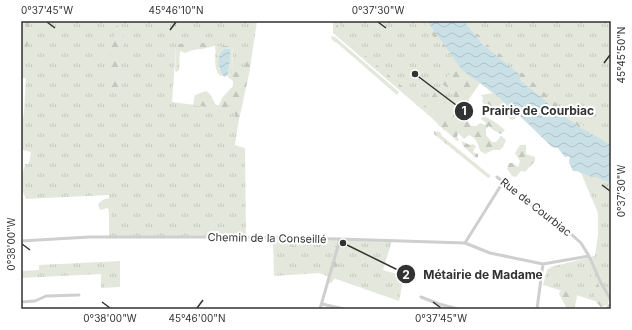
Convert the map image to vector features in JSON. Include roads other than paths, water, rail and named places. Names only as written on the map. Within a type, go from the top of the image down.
[{"type":"street","name":"Rue de Courbiac","points":[[497,177],[539,211],[561,225],[581,243],[611,300]]},
{"type":"street","points":[[465,243],[503,182]]},
{"type":"street","name":"Chemin de la Conseillé","points":[[21,241],[89,237],[233,237],[465,243],[490,253],[543,264]]},
{"type":"street","points":[[320,309],[340,239]]},
{"type":"street","points":[[537,309],[543,264],[589,256]]},
{"type":"street","points":[[21,302],[35,301],[46,296],[79,295]]},
{"type":"street","points":[[421,297],[458,309]]},
{"type":"street","points":[[607,309],[611,303]]},
{"type":"street","points":[[322,304],[344,309]]},
{"type":"water","points":[[427,21],[464,21],[482,44],[518,73],[521,81],[546,101],[551,107],[579,127],[611,145],[611,183],[596,176],[590,176],[573,171],[569,162],[569,156],[565,157],[558,148],[552,147],[489,89],[463,71]]},
{"type":"water","points":[[225,48],[230,49],[230,60],[228,75],[225,77],[221,72],[219,57],[220,53]]},
{"type":"place","name":"Prairie de Courbiac","points":[[415,74]]},
{"type":"place","name":"Métairie de Madame","points":[[343,243]]}]
